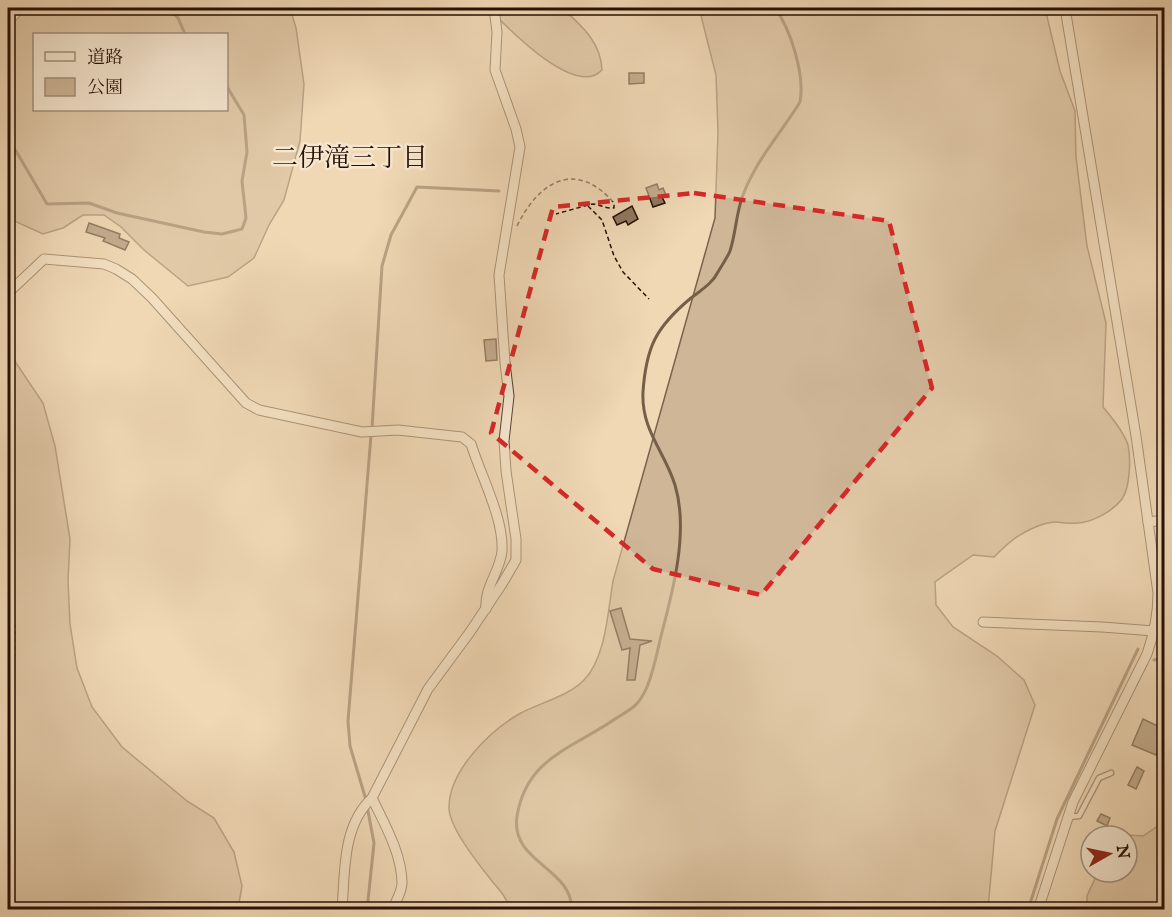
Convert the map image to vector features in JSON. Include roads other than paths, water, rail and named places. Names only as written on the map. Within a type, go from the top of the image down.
[{"type":"street","points":[[8,22],[20,8]]},
{"type":"street","points":[[342,909],[350,835],[361,809],[370,799],[428,689],[486,609],[516,560],[504,441],[509,396],[500,275],[520,147],[495,70],[497,32],[494,8]]},
{"type":"street","points":[[1038,909],[1073,802],[1147,654],[1154,631],[1158,593],[1136,436],[1065,8]]},
{"type":"street","points":[[8,293],[44,259],[104,264],[132,279],[152,298],[246,403],[259,410],[362,432],[398,430],[462,437],[471,444],[500,522],[502,538],[500,563],[485,597],[486,609]]},
{"type":"street","points":[[1148,522],[1164,520]]},
{"type":"street","points":[[983,622],[1154,631]]},
{"type":"street","points":[[370,799],[396,850],[401,890],[392,909]]},
{"type":"lane","points":[[1068,817],[1079,816],[1099,778],[1111,773]]},
{"type":"waterway","points":[[169,8],[178,18],[185,33]]},
{"type":"waterway","points":[[572,910],[569,896],[562,884],[531,855],[523,844],[517,832],[517,816],[522,796],[530,780],[541,767],[568,747],[634,706],[644,694],[652,674],[678,561],[680,522],[675,485],[650,429],[643,406],[644,376],[650,350],[661,329],[679,309],[713,280],[726,259],[748,182],[800,102],[799,66],[791,40],[775,8]]},
{"type":"waterway","points":[[8,143],[16,151],[47,204],[89,203],[117,213],[222,234],[242,229],[246,218],[242,181],[247,152],[244,115],[228,88]]},
{"type":"waterway","points":[[372,428],[382,266],[391,235],[417,187],[499,191]]},
{"type":"waterway","points":[[366,800],[350,746],[348,721],[371,435]]},
{"type":"waterway","points":[[1028,910],[1057,819],[1138,649]]},
{"type":"waterway","points":[[1154,660],[1164,658]]},
{"type":"waterway","points":[[367,806],[374,843],[367,910]]},
{"type":"district","name":"二伊滝三丁目","points":[[350,158]]}]
